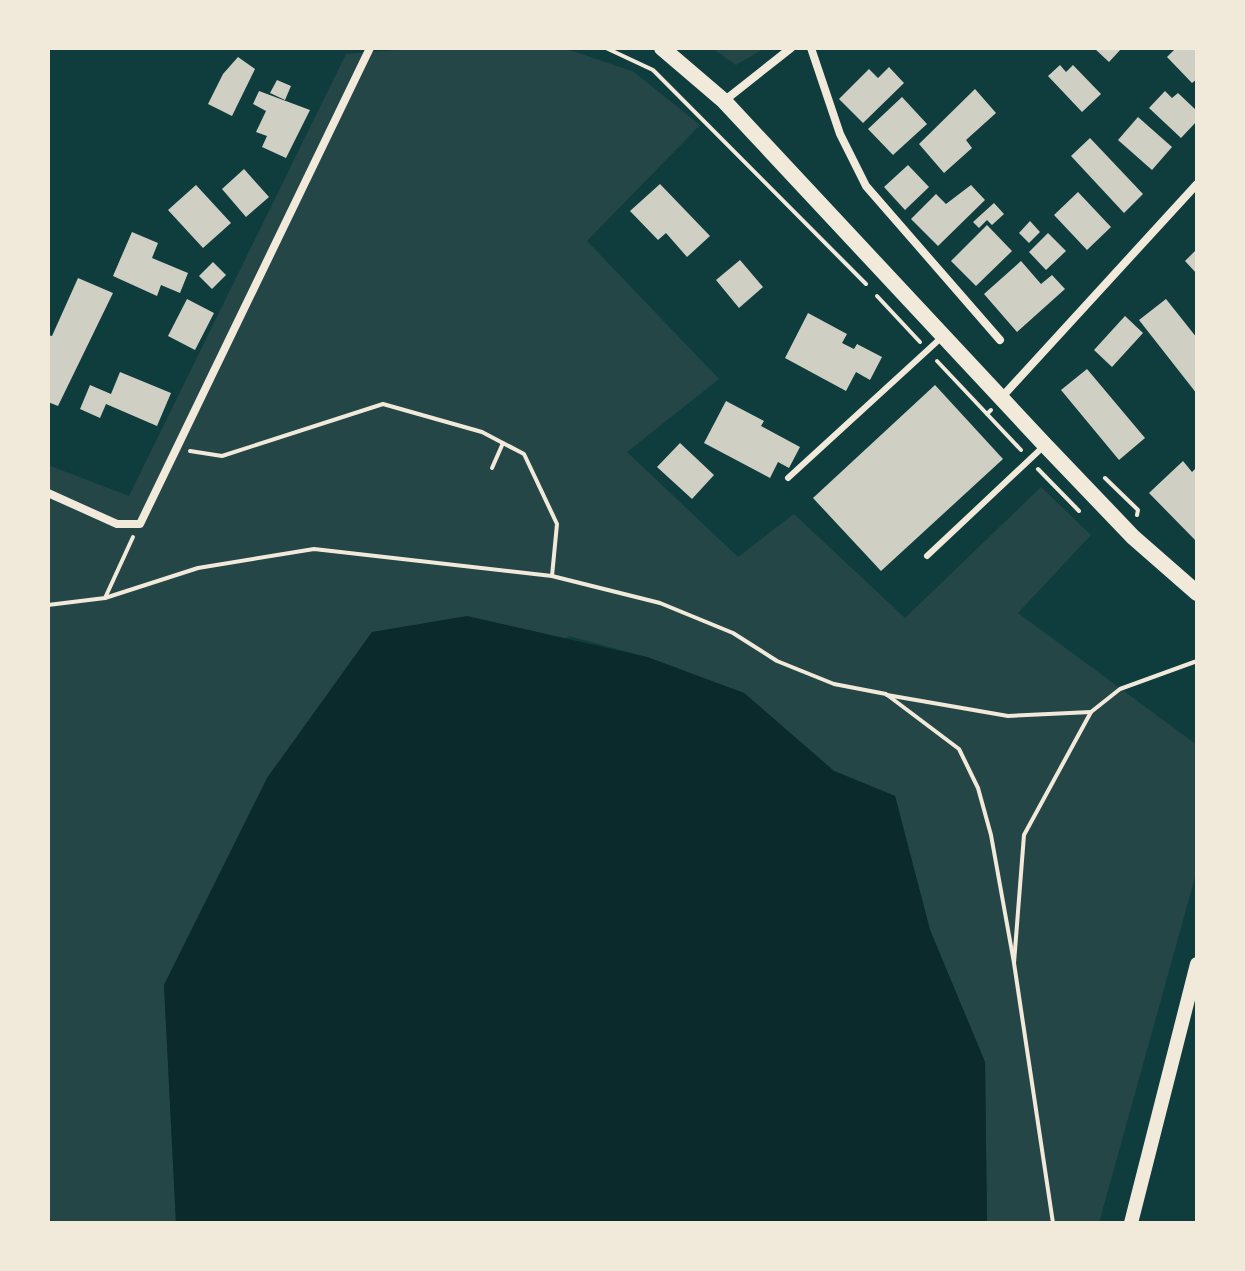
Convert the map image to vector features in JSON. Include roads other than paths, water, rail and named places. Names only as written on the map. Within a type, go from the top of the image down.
[{"type":"main road","points":[[662,48],[724,101],[942,337],[1133,537],[1197,593]]},
{"type":"street","points":[[48,493],[117,524],[140,524],[370,48]]},
{"type":"street","points":[[724,101],[791,48]]},
{"type":"street","points":[[811,48],[840,134],[866,186],[1000,340]]},
{"type":"street","points":[[1001,399],[1197,184]]},
{"type":"street","points":[[1131,1223],[1197,964]]},
{"type":"lane","points":[[788,478],[942,337]]},
{"type":"lane","points":[[927,556],[1045,445]]}]
